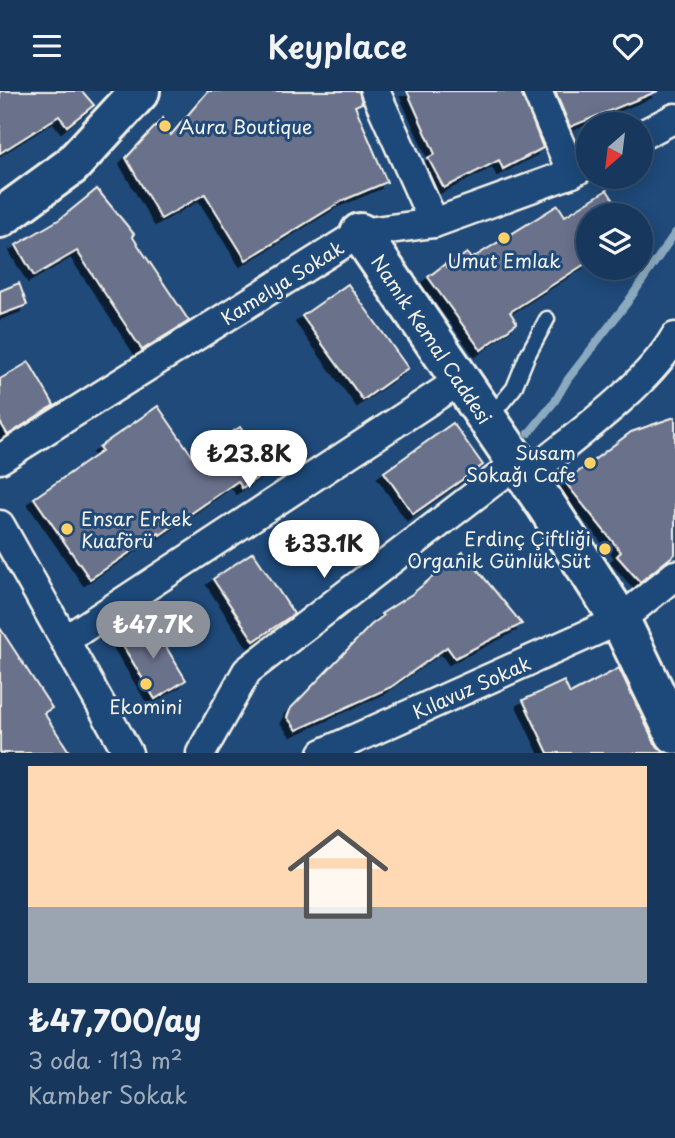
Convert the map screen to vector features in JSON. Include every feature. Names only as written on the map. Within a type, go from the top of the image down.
[{"type":"street","points":[[0,218],[71,166],[139,91]]},
{"type":"street","points":[[375,91],[434,223]]},
{"type":"street","points":[[537,91],[576,161]]},
{"type":"street","points":[[653,129],[675,118]]},
{"type":"street","name":"Kamelya Sokak","points":[[0,459],[360,233],[434,223],[576,170]]},
{"type":"street","name":"Namık Kemal Caddesi","points":[[360,233],[620,620],[675,734]]},
{"type":"street","points":[[201,753],[247,671],[632,388],[668,350],[675,337]]},
{"type":"street","points":[[65,640],[459,381]]},
{"type":"street","points":[[2,535],[128,753]]},
{"type":"street","name":"Kılavuz Sokak","points":[[323,753],[620,620],[675,575]]},
{"type":"lane","points":[[487,420],[514,388],[547,319]]},
{"type":"building","points":[[0,91],[82,91],[94,105],[67,126],[59,116],[0,153]]},
{"type":"building","points":[[208,91],[359,91],[362,103],[355,106],[387,182],[344,200],[246,260],[205,194],[161,219],[126,158],[163,118],[171,135]]},
{"type":"building","points":[[407,91],[521,91],[543,148],[503,169],[499,160],[444,188],[428,158],[435,154]]},
{"type":"building","points":[[555,91],[658,91],[607,112],[576,112],[576,125],[570,127]]},
{"type":"building","points":[[97,189],[134,234],[132,236],[189,321],[142,350],[77,251],[34,276],[16,245],[60,219]]},
{"type":"building","points":[[607,190],[615,203],[586,203]]},
{"type":"building","points":[[558,205],[565,216],[576,209],[576,270],[510,312],[517,323],[481,350],[428,277],[445,264],[447,267],[467,253],[471,259]]},
{"type":"building","points":[[19,283],[27,305],[0,315],[0,291]]},
{"type":"building","points":[[348,284],[408,368],[363,400],[302,316]]},
{"type":"building","points":[[29,362],[54,405],[8,435],[0,422],[0,379]]},
{"type":"building","points":[[158,406],[193,457],[240,427],[269,470],[242,488],[238,481],[90,579],[34,498],[102,451],[99,447]]},
{"type":"building","points":[[675,417],[675,554],[640,582],[617,556],[621,552],[565,482],[631,432]]},
{"type":"building","points":[[453,423],[483,465],[413,514],[384,472]]},
{"type":"building","points":[[253,552],[294,614],[254,641],[213,579]]},
{"type":"building","points":[[463,552],[522,624],[455,658],[447,647],[391,687],[297,730],[287,717],[291,708],[371,625],[383,616],[381,614],[412,594]]},
{"type":"building","points":[[151,622],[186,680],[155,699],[120,641]]},
{"type":"building","points":[[0,628],[52,708],[44,713],[70,753],[0,753]]},
{"type":"building","points":[[619,668],[655,744],[665,753],[548,753],[523,700],[564,681],[570,694]]},
{"type":"waterway","points":[[529,433],[627,303],[675,233]]},
{"type":"place","name":"Aura Boutique","points":[[165,126]]},
{"type":"place","name":"Umut Emlak","points":[[504,238]]},
{"type":"place","name":"Susam Sokağı Cafe","points":[[590,463]]},
{"type":"place","name":"Ensar Erkek Kuaförü","points":[[67,529]]},
{"type":"place","name":"Erdinç Çiftliği Organik Günlük Süt","points":[[605,549]]},
{"type":"place","name":"Ekomini","points":[[146,684]]}]
